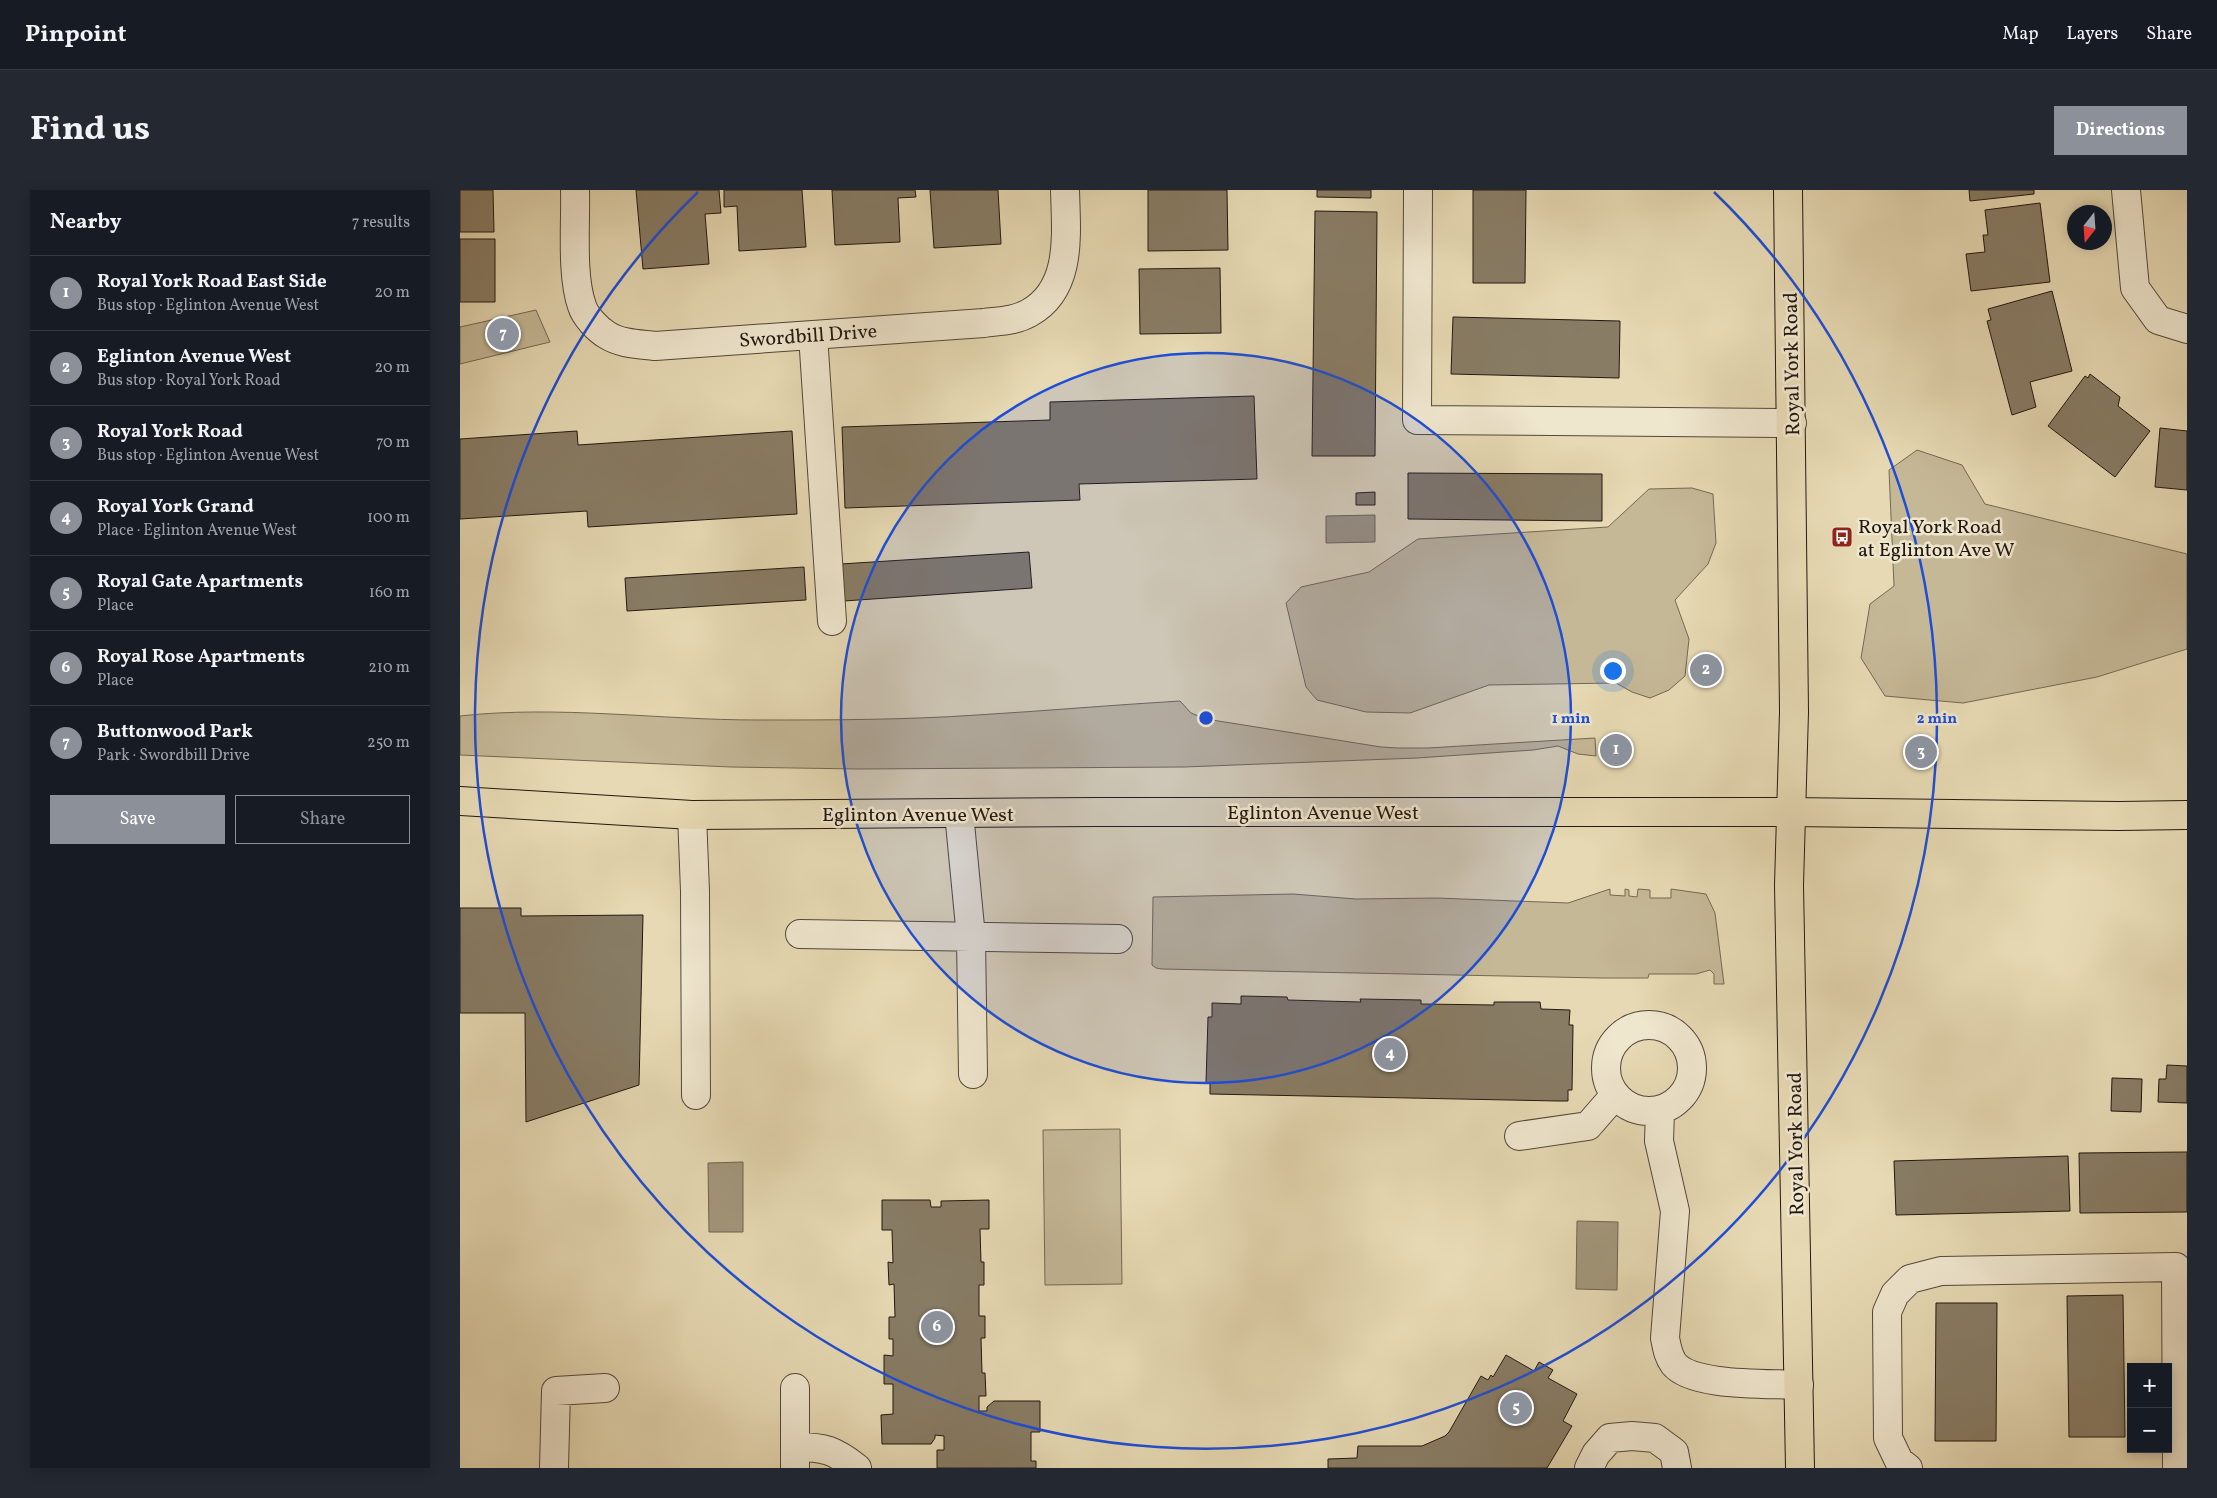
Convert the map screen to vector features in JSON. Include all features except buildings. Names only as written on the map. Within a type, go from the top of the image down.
[{"type":"main road","name":"Royal York Road","points":[[1788,190],[1794,712],[1789,884],[1800,1468]]},
{"type":"main road","name":"Eglinton Avenue West","points":[[460,801],[692,815],[1791,812],[2110,816],[2187,814]]},
{"type":"street","name":"Swordbill Drive","points":[[576,190],[578,291],[582,308],[592,322],[606,335],[626,343],[655,346],[984,323],[1008,320],[1028,314],[1046,301],[1060,279],[1065,253],[1065,190]]},
{"type":"street","points":[[1418,190],[1417,420],[1792,423]]},
{"type":"street","points":[[2126,190],[2135,288],[2158,320],[2187,329]]},
{"type":"street","points":[[813,335],[832,622]]},
{"type":"street","points":[[959,813],[970,937],[973,1074]]},
{"type":"street","points":[[692,815],[696,891],[696,1095]]},
{"type":"street","points":[[800,934],[1118,939]]},
{"type":"street","points":[[1651,1024],[1675,1032],[1690,1051],[1693,1076],[1682,1098],[1660,1111],[1635,1110],[1615,1095],[1605,1072],[1610,1048],[1627,1030],[1651,1024]]},
{"type":"street","points":[[1519,1136],[1588,1126],[1615,1095]]},
{"type":"street","points":[[1660,1111],[1659,1141],[1675,1212],[1665,1338],[1668,1352],[1675,1365],[1690,1375],[1707,1380],[1799,1385]]},
{"type":"street","points":[[1908,1468],[1899,1461],[1888,1438],[1887,1312],[1895,1294],[1910,1279],[1941,1271],[2176,1267],[2177,1468]]},
{"type":"street","points":[[554,1468],[556,1391],[605,1388]]},
{"type":"street","points":[[795,1388],[795,1458],[816,1447],[837,1453],[857,1468]]},
{"type":"street","points":[[1589,1468],[1596,1454],[1610,1438],[1632,1436],[1654,1438],[1674,1452],[1677,1468]]},
{"type":"shaded area","points":[[536,310],[550,342],[460,364],[460,327]]},
{"type":"shaded area","points":[[1917,450],[1962,465],[1985,504],[2187,554],[2187,649],[2097,677],[1963,703],[1885,696],[1861,658],[1870,604],[1894,586],[1889,470]]},
{"type":"shaded area","points":[[1692,488],[1713,494],[1716,543],[1708,564],[1675,600],[1689,639],[1685,676],[1669,690],[1650,698],[1632,692],[1616,683],[1489,685],[1410,713],[1366,712],[1317,700],[1306,687],[1286,603],[1301,587],[1369,572],[1418,539],[1608,527],[1649,489]]},
{"type":"shaded area","points":[[1375,515],[1375,542],[1326,543],[1326,516]]},
{"type":"shaded area","points":[[1180,701],[1191,713],[1206,719],[1381,747],[1428,748],[1595,738],[1596,756],[1578,754],[1558,746],[1533,750],[1417,758],[1184,767],[859,769],[731,767],[460,755],[460,716],[497,713],[571,712],[758,720],[868,719],[950,717]]},
{"type":"shaded area","points":[[1610,889],[1610,895],[1625,896],[1625,889],[1629,890],[1629,896],[1637,897],[1638,889],[1650,890],[1650,898],[1671,898],[1671,889],[1706,894],[1715,913],[1724,984],[1714,984],[1714,974],[1710,970],[1696,974],[1649,974],[1648,978],[1601,978],[1162,969],[1152,965],[1153,897],[1293,894],[1356,899],[1436,898],[1568,903]]},
{"type":"shaded area","points":[[1120,1129],[1122,1284],[1045,1285],[1043,1130]]},
{"type":"shaded area","points":[[743,1162],[743,1232],[709,1232],[708,1163]]},
{"type":"shaded area","points":[[1577,1221],[1618,1222],[1617,1290],[1576,1289]]},
{"type":"place","name":"Buttonwood Park","points":[[503,334]]},
{"type":"place","name":"Royal York Road at Eglinton Ave W","points":[[1842,537]]},
{"type":"place","name":"Eglinton Avenue West","points":[[1706,670]]},
{"type":"place","name":"Royal York Road East Side","points":[[1616,750]]},
{"type":"place","name":"Royal York Road","points":[[1921,752]]},
{"type":"place","name":"Royal York Grand","points":[[1390,1054]]},
{"type":"place","name":"Royal Rose Apartments","points":[[937,1327]]},
{"type":"place","name":"Royal Gate Apartments","points":[[1516,1408]]}]
